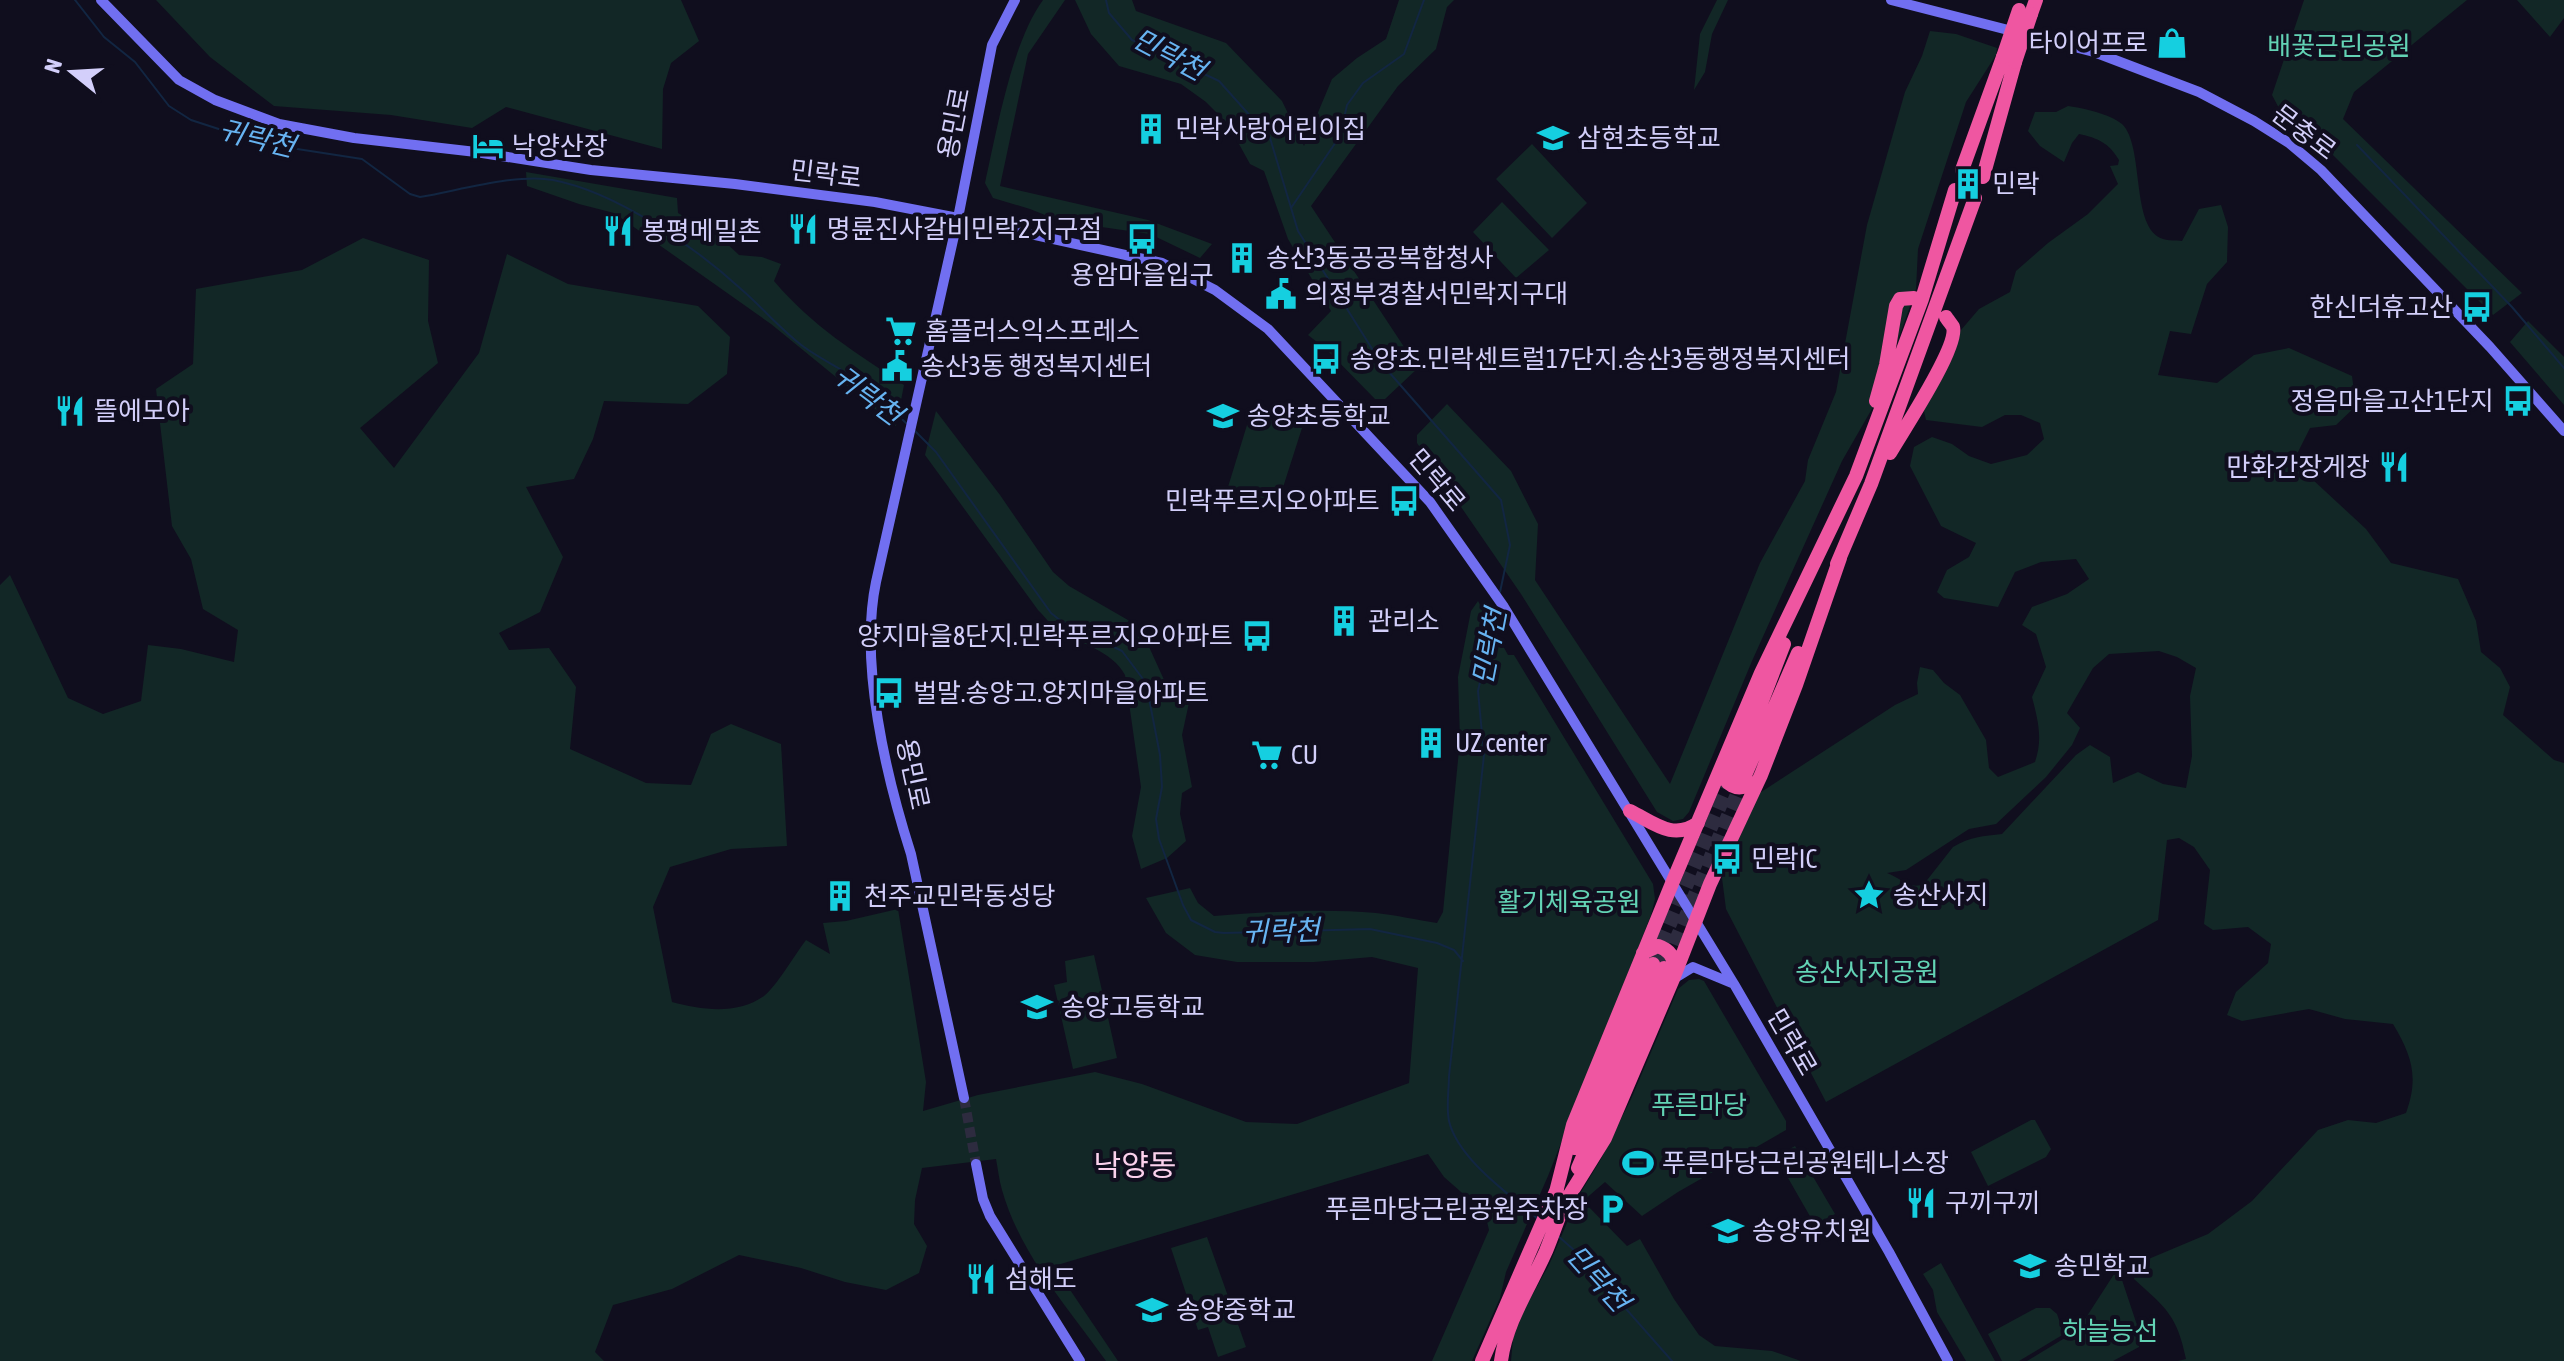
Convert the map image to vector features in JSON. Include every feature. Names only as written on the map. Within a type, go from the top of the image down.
[{"type":"highway","points":[[1962,170],[2009,60],[2027,6]]},
{"type":"highway","points":[[1983,177],[2009,60]]},
{"type":"highway","points":[[1761,775],[1746,787],[1737,787],[1725,781],[1733,774],[1821,551],[1856,476],[1922,299],[1955,190]]},
{"type":"highway","points":[[1559,1200],[1573,1125],[1658,966],[1697,922],[1710,884],[1761,775],[1975,198]]},
{"type":"highway","points":[[1856,476],[1886,365],[1896,306],[1900,299],[1914,298]]},
{"type":"highway","points":[[1871,484],[1944,359],[1953,335],[1953,327],[1946,317]]},
{"type":"highway","points":[[1493,1361],[1559,1200],[1598,1118],[1658,966],[1673,881],[1698,822],[1733,774],[1840,558]]},
{"type":"highway","points":[[1630,811],[1677,832],[1688,830],[1698,822]]},
{"type":"highway","points":[[1482,1361],[1515,1302]]},
{"type":"highway","points":[[1504,1361],[1503,1347],[1515,1302]]},
{"type":"main road","name":"민락로","points":[[101,0],[179,80],[215,100],[279,124],[354,138],[476,152],[591,170],[875,202],[958,218],[1162,263],[1215,290],[1268,329],[1430,502],[1516,626],[1734,984],[1889,1252],[1948,1361]]},
{"type":"main road","name":"용민로","points":[[964,1098],[876,705],[869,642],[875,588],[958,218],[992,45],[1015,0]]},
{"type":"main road","name":"문충로","points":[[1891,0],[2094,52],[2199,92],[2289,143],[2321,170],[2399,251],[2564,431]]},
{"type":"main road","points":[[1658,966],[1693,967],[1734,984]]},
{"type":"main road","points":[[976,1164],[990,1216],[1080,1361]]},
{"type":"green space","points":[[156,0],[681,0],[699,41],[671,63],[663,89],[662,149],[506,107],[472,128],[391,115],[274,106],[210,57]]},
{"type":"green space","points":[[1043,0],[1065,0],[1028,54],[1000,186],[1148,220],[1212,244],[1200,258],[1150,234],[1060,221],[993,198],[985,183],[1007,87],[1023,39]]},
{"type":"green space","points":[[1075,0],[1132,0],[1136,11],[1226,43],[1282,101],[1304,146],[1332,79],[1386,39],[1399,0],[1454,0],[1447,7],[1436,49],[1398,86],[1311,206],[1418,368],[1385,399],[1375,399],[1308,335],[1331,311],[1288,239],[1264,171],[1250,164],[1228,124],[1206,102],[1181,84],[1119,66],[1091,34]]},
{"type":"green space","points":[[1717,0],[1728,0],[1712,34],[1705,72],[1694,90],[1700,34]]},
{"type":"green space","name":"배꽃근린공원","points":[[2304,0],[2467,0],[2354,92],[2343,119],[2522,293],[2493,315],[2326,148],[2281,112],[2272,95]]},
{"type":"green space","points":[[2517,0],[2564,0],[2564,18],[2550,37]]},
{"type":"green space","points":[[1930,31],[1956,34],[1997,48],[1996,55],[1966,102],[1918,249],[1916,289],[1877,400],[1842,461],[1752,661],[1689,812],[1683,819],[1673,821],[1657,812],[1521,594],[1417,443],[1417,435],[1447,404],[1511,471],[1538,524],[1535,580],[1670,784],[1760,563],[1805,481],[1808,460],[1836,392],[1867,225],[1905,92]]},
{"type":"green space","name":"송산사지공원","points":[[2068,106],[2074,107],[2104,114],[2122,124],[2133,150],[2146,220],[2153,232],[2163,239],[2182,241],[2199,209],[2221,205],[2228,227],[2227,262],[2207,284],[2191,334],[2170,331],[2158,375],[2217,383],[2254,355],[2289,348],[2352,376],[2356,406],[2336,425],[2310,428],[2297,454],[2312,479],[2366,529],[2391,563],[2458,579],[2476,621],[2481,652],[2500,668],[2510,687],[2503,715],[2554,760],[2564,763],[2564,1361],[2178,1361],[2186,1359],[2179,1332],[2169,1313],[2134,1279],[2139,1263],[2208,1234],[2252,1201],[2318,1130],[2348,1120],[2376,1123],[2406,1113],[2413,1077],[2405,1046],[2393,1024],[2345,1019],[2309,1009],[2242,1021],[2227,1015],[2236,992],[2268,963],[2271,944],[2248,927],[2213,930],[2204,924],[2210,870],[2194,847],[2179,838],[2167,840],[2158,920],[1826,1102],[1726,909],[1722,878],[1758,794],[1895,705],[1918,694],[1920,667],[1933,670],[1960,695],[1986,740],[1989,768],[1998,777],[2035,762],[2039,737],[2032,697],[2046,667],[2036,634],[2022,625],[2032,607],[2067,594],[2089,579],[2076,559],[2041,562],[2015,572],[1998,607],[1944,598],[1937,592],[1947,570],[1969,557],[1976,543],[1941,526],[1910,466],[1914,447],[1932,437],[1991,464],[2027,455],[2044,439],[2040,423],[2021,415],[2005,415],[1982,427],[1926,420],[1923,407],[1955,337],[1979,309],[2010,292],[2016,271],[2088,214],[2118,184],[2110,166],[2118,165],[2119,160],[2107,145],[2097,140],[2079,134],[2064,162],[2040,146],[2028,131],[2035,112],[2056,112]],"holes":[[[2159,651],[2196,668],[2190,696],[2192,756],[2186,788],[2163,784],[2138,772],[2113,783],[2110,757],[2090,745],[2076,755],[2002,834],[1971,839],[1953,847],[1924,884],[1909,884],[1887,873],[1906,870],[1969,829],[1996,824],[2046,777],[2072,745],[2080,728],[2067,713],[2093,668],[2109,654]]]},
{"type":"green space","points":[[1532,144],[1587,203],[1552,238],[1496,179]]},
{"type":"green space","points":[[526,172],[677,198],[678,213],[722,239],[739,255],[762,257],[781,264],[774,281],[804,312],[835,338],[904,385],[896,426],[771,324],[614,213],[527,186]]},
{"type":"green space","points":[[1502,202],[1549,250],[1516,278],[1473,232]]},
{"type":"green space","name":"활기체육공원","points":[[363,238],[429,260],[428,321],[438,363],[360,428],[394,468],[479,353],[507,254],[568,284],[698,306],[730,337],[727,374],[688,404],[604,401],[593,439],[574,479],[526,487],[563,557],[540,612],[499,633],[509,650],[549,648],[576,687],[570,749],[646,783],[691,785],[711,734],[731,724],[781,744],[787,846],[731,849],[670,867],[653,907],[672,1002],[719,1009],[754,1002],[774,985],[806,940],[830,954],[823,923],[898,909],[926,1082],[923,1111],[978,1095],[1095,1072],[1142,1084],[1246,1122],[1297,1124],[1409,1083],[1418,968],[1372,957],[1314,962],[1237,962],[1195,955],[1166,933],[1146,898],[1190,888],[1198,903],[1214,916],[1336,911],[1384,914],[1437,923],[1443,912],[1460,740],[1458,677],[1471,611],[1478,601],[1508,655],[1514,655],[1653,884],[1655,899],[1548,1176],[1506,1272],[1500,1298],[1472,1361],[1432,1361],[1489,1230],[1485,1213],[1444,1177],[1428,1154],[1054,1266],[1118,1361],[1106,1361],[1033,1258],[1010,1214],[996,1159],[922,1168],[915,1200],[914,1224],[927,1246],[919,1273],[886,1290],[739,1255],[672,1289],[613,1305],[595,1352],[604,1361],[0,1361],[0,585],[10,575],[68,698],[103,714],[141,701],[148,645],[181,649],[234,662],[238,630],[203,609],[191,559],[172,526],[156,389],[193,364],[196,289],[302,270]]},
{"type":"green space","points":[[2528,321],[2564,357],[2564,405],[2510,342]]},
{"type":"green space","points":[[936,411],[1053,572],[1069,586],[1140,627],[1165,682],[1192,689],[1182,735],[1192,787],[1182,793],[1180,814],[1186,841],[1167,858],[1141,869],[1132,836],[1141,787],[1125,675],[1112,659],[1057,629],[1038,610],[925,455]]},
{"type":"green space","points":[[1251,412],[1302,428],[1278,503],[1228,487]]},
{"type":"green space","points":[[1094,955],[1117,1058],[1073,1069],[1054,985],[1067,982],[1065,961]]},
{"type":"green space","name":"푸른마당","points":[[1689,980],[1704,981],[1786,1121],[1786,1130],[1642,1216],[1605,1182],[1583,1201],[1627,1246],[1640,1239],[1674,1299],[1699,1335],[1715,1346],[1772,1351],[1801,1361],[1511,1361],[1513,1338],[1525,1308],[1549,1265],[1578,1197],[1631,1099],[1678,989]]},
{"type":"green space","points":[[2035,1120],[2051,1149],[2046,1157],[1988,1186],[1971,1152]]},
{"type":"green space","points":[[1795,1146],[1835,1214],[1815,1225],[1776,1157]]},
{"type":"green space","points":[[1207,1237],[1246,1347],[1218,1357],[1208,1327],[1198,1330],[1171,1248]]},
{"type":"green space","name":"하늘능선","points":[[1941,1263],[1995,1361],[1966,1361],[1937,1312],[1933,1290],[1923,1274]]},
{"type":"green space","name":"하늘능선","points":[[2118,1268],[2139,1331],[2139,1347],[2113,1361],[2027,1361],[2078,1330]]},
{"type":"green space","points":[[2036,1308],[2050,1308],[2057,1314],[2064,1334],[2019,1361],[2002,1361],[1988,1334]]},
{"type":"waterway","name":"귀락천","points":[[75,0],[104,37],[135,62],[169,106],[191,120],[265,144],[362,159],[410,194],[420,197],[538,178],[577,186],[628,208],[701,256],[796,340],[858,381],[906,423]]},
{"type":"waterway","name":"민락천","points":[[1106,0],[1109,13],[1132,40],[1219,81],[1270,138],[1298,231],[1381,363],[1501,500],[1510,545],[1500,592]]},
{"type":"waterway","points":[[1291,208],[1340,136],[1347,105],[1363,83],[1404,54],[1424,0]]},
{"type":"waterway","points":[[2357,145],[2512,307],[2564,368]]},
{"type":"waterway","name":"귀락천","points":[[914,430],[936,452],[1051,613],[1122,651],[1146,683],[1160,755],[1162,787],[1156,819],[1159,839],[1191,920],[1224,933],[1370,929],[1437,943],[1454,950],[1463,961]]},
{"type":"waterway","name":"민락천","points":[[1497,606],[1478,691],[1484,755],[1449,1076],[1448,1110],[1454,1135],[1473,1162],[1538,1219]]},
{"type":"waterway","name":"민락천","points":[[1558,1236],[1672,1361]]},
{"type":"tunnel","points":[[1653,964],[1734,773]]},
{"type":"tunnel","points":[[1666,964],[1743,780]]},
{"type":"tunnel","points":[[964,1098],[976,1164]]},
{"type":"place","name":"타이어프로","points":[[2172,43]]},
{"type":"place","name":"민락사랑어린이집","points":[[1151,129]]},
{"type":"place","name":"삼현초등학교","points":[[1553,138]]},
{"type":"place","name":"낙양산장","points":[[488,146]]},
{"type":"place","name":"민락","points":[[1968,184]]},
{"type":"place","name":"명륜진사갈비민락2지구점","points":[[803,229]]},
{"type":"place","name":"봉평메밀촌","points":[[618,231]]},
{"type":"place","name":"용암마을입구","points":[[1142,239]]},
{"type":"place","name":"송산3동공공복합청사","points":[[1242,258]]},
{"type":"place","name":"의정부경찰서민락지구대","points":[[1281,294]]},
{"type":"place","name":"한신더휴고산","points":[[2477,307]]},
{"type":"place","name":"홈플러스익스프레스","points":[[901,331]]},
{"type":"place","name":"송양초.민락센트럴17단지.송산3동행정복지센터","points":[[1326,359]]},
{"type":"place","name":"송산3동 행정복지센터","points":[[897,366]]},
{"type":"place","name":"정음마을고산1단지","points":[[2518,401]]},
{"type":"place","name":"뜰에모아","points":[[70,411]]},
{"type":"place","name":"송양초등학교","points":[[1223,416]]},
{"type":"place","name":"만화간장게장","points":[[2394,467]]},
{"type":"place","name":"민락푸르지오아파트","points":[[1404,501]]},
{"type":"place","name":"관리소","points":[[1344,621]]},
{"type":"place","name":"양지마을8단지.민락푸르지오아파트","points":[[1257,636]]},
{"type":"place","name":"벌말.송양고.양지마을아파트","points":[[889,693]]},
{"type":"place","name":"UZ center","points":[[1431,743]]},
{"type":"place","name":"CU","points":[[1267,755]]},
{"type":"place","name":"민락IC","points":[[1727,859]]},
{"type":"place","name":"송산사지","points":[[1869,895]]},
{"type":"place","name":"천주교민락동성당","points":[[840,896]]},
{"type":"place","name":"송양고등학교","points":[[1037,1007]]},
{"type":"place","name":"푸른마당근린공원테니스장","points":[[1638,1163]]},
{"type":"place","name":"구끼구끼","points":[[1921,1203]]},
{"type":"place","name":"푸른마당근린공원주차장","points":[[1612,1209]]},
{"type":"place","name":"송양유치원","points":[[1728,1231]]},
{"type":"place","name":"송민학교","points":[[2030,1266]]},
{"type":"place","name":"섬해도","points":[[981,1279]]},
{"type":"place","name":"송양중학교","points":[[1152,1310]]},
{"type":"district","name":"낙양동","points":[[1135,1165]]}]
